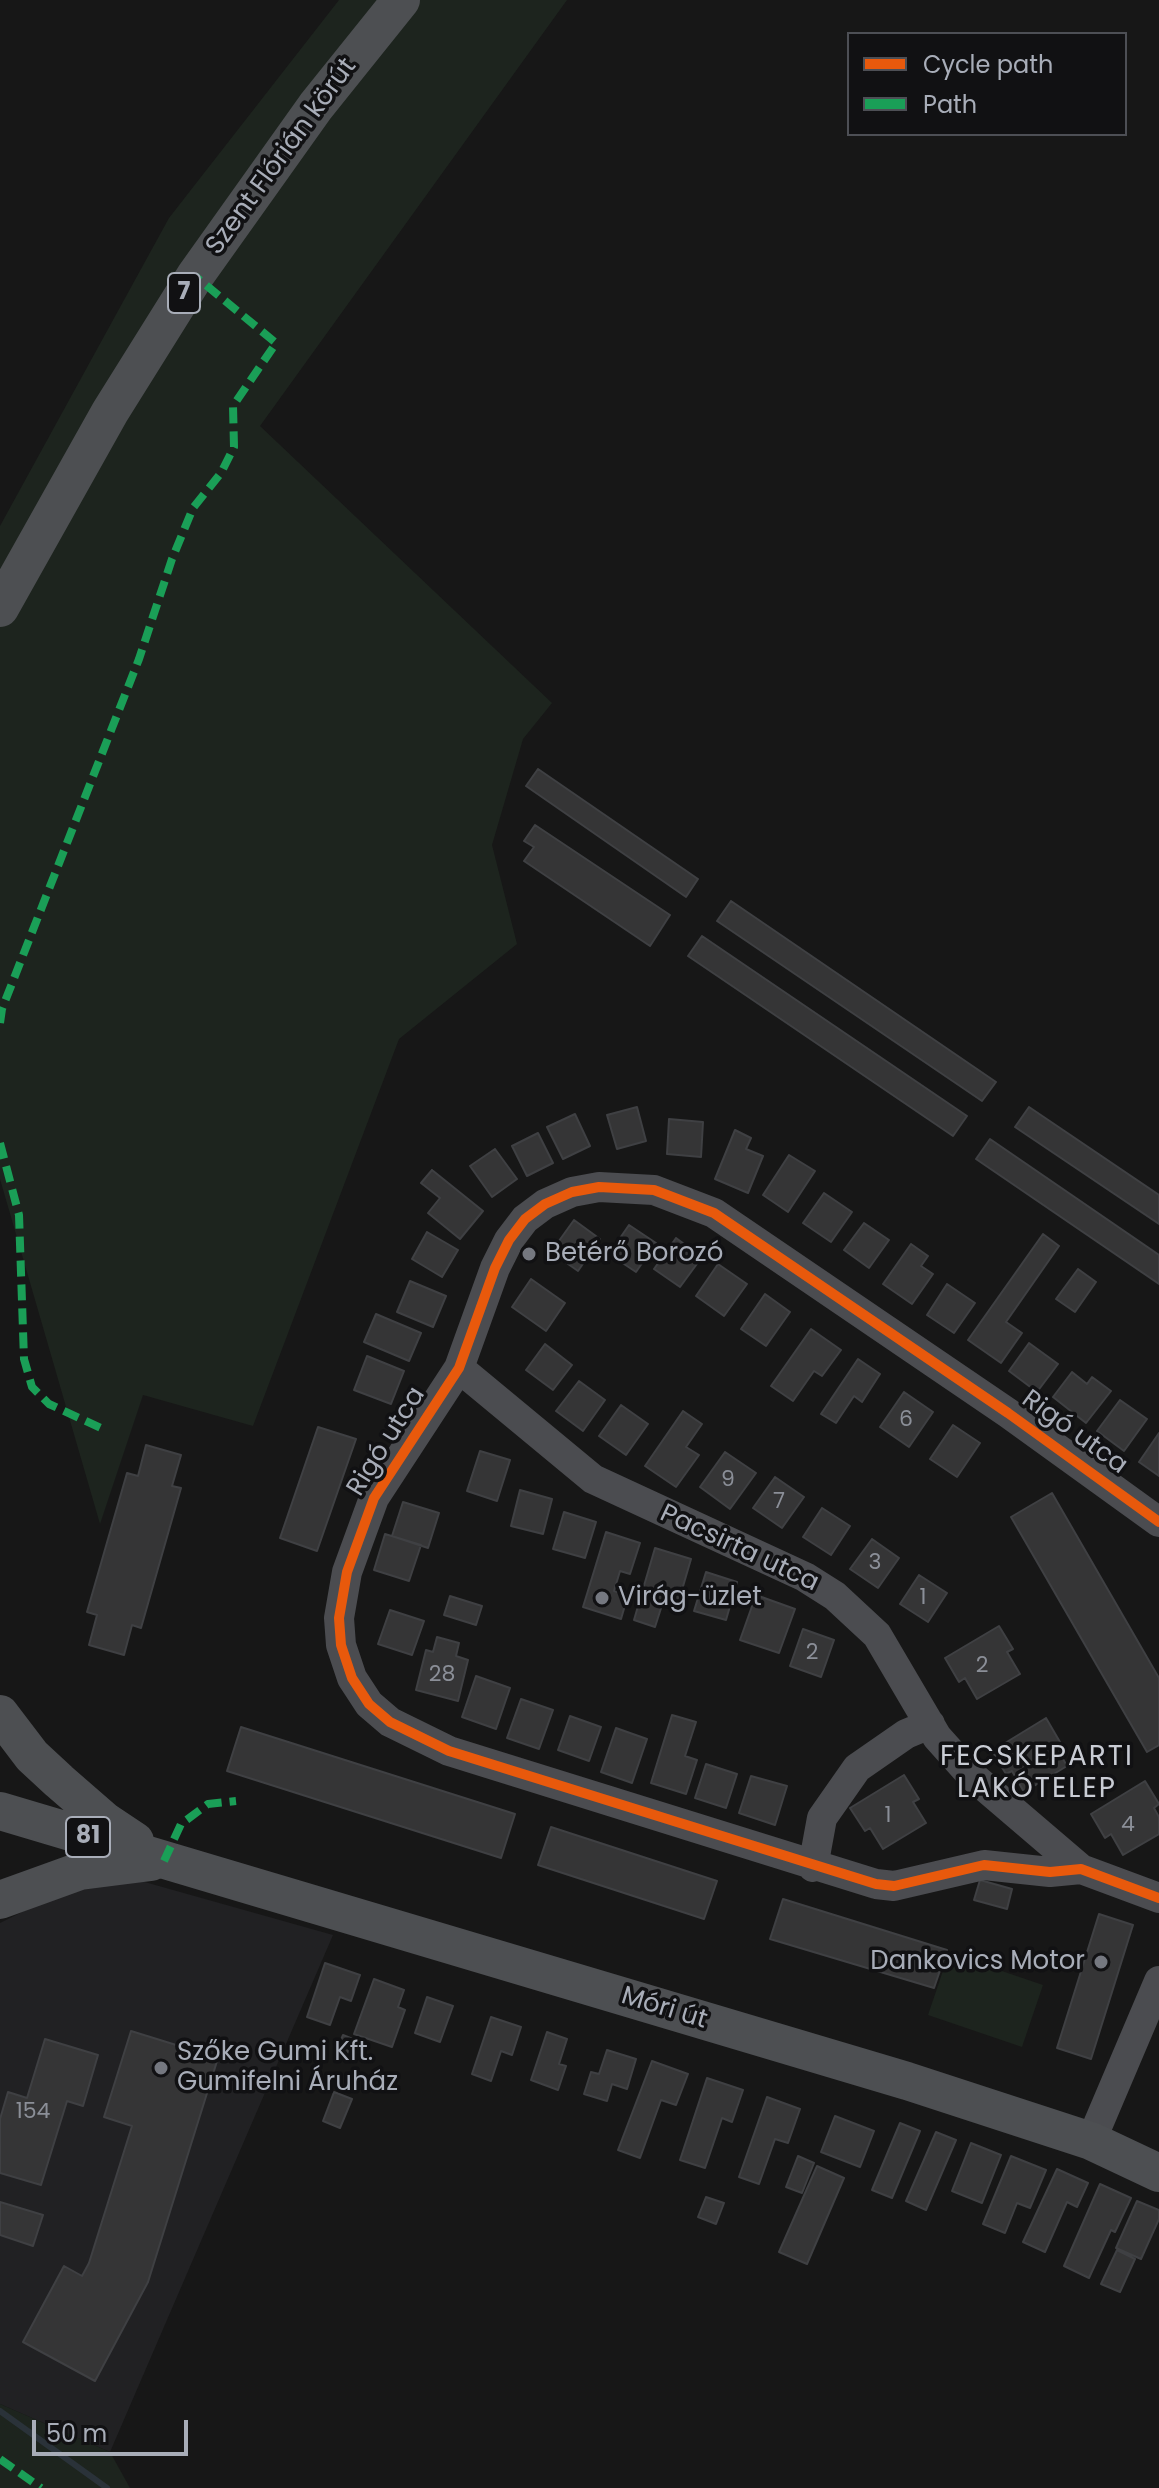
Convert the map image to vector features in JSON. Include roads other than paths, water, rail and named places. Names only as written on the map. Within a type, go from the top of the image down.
[{"type":"main road","name":"Szent Flórián körút","points":[[0,608],[110,412],[195,276],[316,106],[401,0]]},
{"type":"main road","points":[[0,1714],[32,1756],[59,1781],[105,1821],[164,1861]]},
{"type":"main road","name":"81","points":[[0,1811],[164,1861]]},
{"type":"main road","points":[[0,1900],[80,1871],[164,1861]]},
{"type":"main road","name":"Móri út","points":[[164,1861],[907,2081],[1091,2141],[1159,2173]]},
{"type":"street","name":"Rigó utca","points":[[1159,1522],[1008,1413],[714,1213],[654,1190],[626,1186],[572,1192],[545,1204],[525,1219],[495,1268],[459,1368],[374,1498],[347,1572],[339,1618],[341,1645],[352,1678],[369,1704],[390,1722],[449,1751],[813,1867],[894,1886],[984,1865],[1050,1872],[1081,1869],[1159,1898]]},
{"type":"street","name":"Pacsirta utca","points":[[459,1368],[593,1479],[805,1577],[860,1616],[890,1653],[930,1724],[983,1787],[1081,1869]]},
{"type":"street","points":[[813,1867],[822,1818],[857,1768],[906,1734],[930,1724]]},
{"type":"street","points":[[1091,2141],[1159,1981]]},
{"type":"waterway","points":[[0,2411],[107,2488]]},
{"type":"place","name":"Betérő Borozó","points":[[529,1254]]},
{"type":"place","name":"Virág-üzlet","points":[[602,1598]]},
{"type":"place","name":"Dankovics Motor","points":[[1101,1962]]},
{"type":"place","name":"Szőke Gumi Kft. Gumifelni Áruház","points":[[161,2068]]},
{"type":"district","name":"FECSKEPARTI LAKÓTELEP","points":[[1037,1774]]}]
